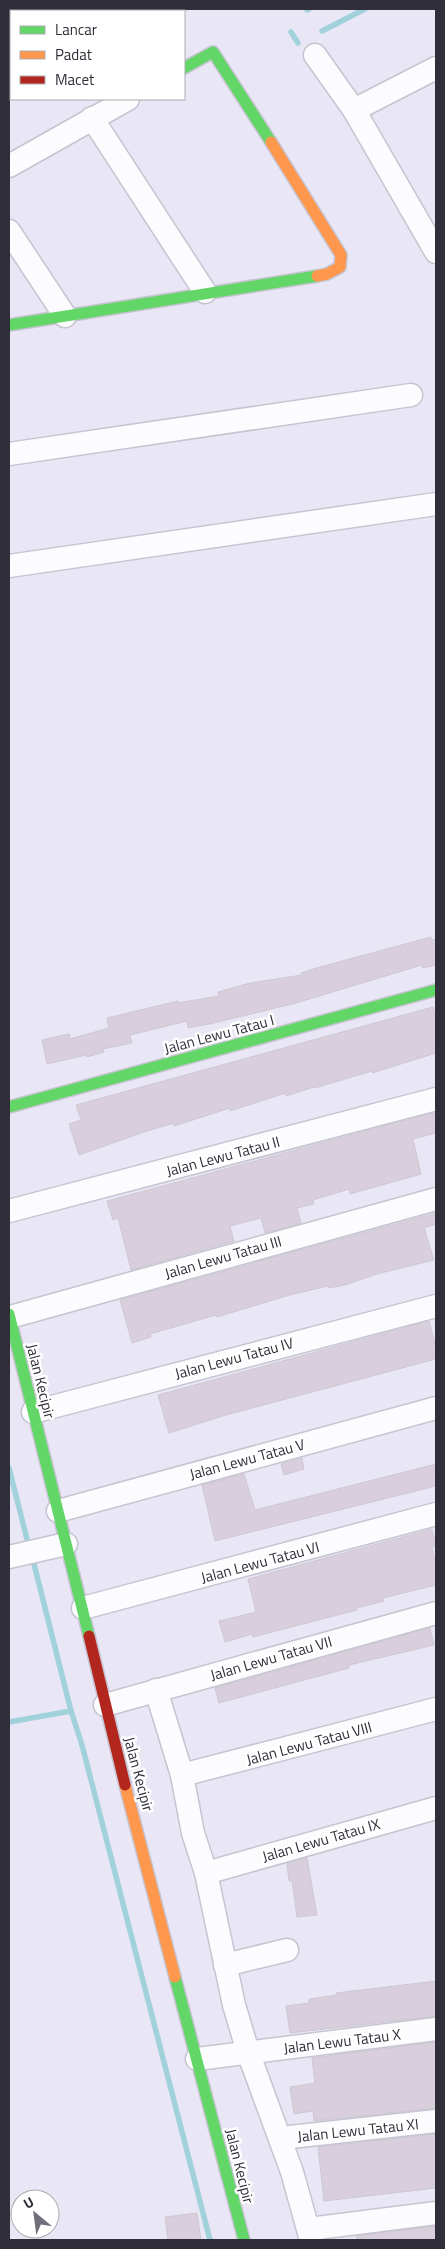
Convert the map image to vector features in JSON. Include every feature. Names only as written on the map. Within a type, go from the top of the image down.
[{"type":"street","points":[[9,325],[205,292],[327,274],[340,266],[341,255],[331,237],[213,52],[185,67]]},
{"type":"street","points":[[315,55],[354,110],[434,243]]},
{"type":"street","points":[[354,110],[436,68]]},
{"type":"street","points":[[9,166],[126,100]]},
{"type":"street","points":[[92,118],[205,292]]},
{"type":"street","points":[[9,231],[65,316]]},
{"type":"street","points":[[9,454],[411,395]]},
{"type":"street","points":[[9,566],[436,504]]},
{"type":"street","name":"Jalan Lewu Tatau I","points":[[9,1107],[436,990]]},
{"type":"street","name":"Jalan Lewu Tatau II","points":[[9,1212],[436,1099]]},
{"type":"street","name":"Jalan Lewu Tatau III","points":[[9,1316],[436,1199]]},
{"type":"street","name":"Jalan Lewu Tatau IV","points":[[33,1412],[436,1306]]},
{"type":"street","name":"Jalan Kecipir","points":[[9,1316],[58,1511],[36,1551],[83,1608],[105,1705],[244,2240]]},
{"type":"street","name":"Jalan Lewu Tatau V","points":[[58,1511],[436,1408]]},
{"type":"street","name":"Jalan Lewu Tatau VI","points":[[83,1608],[436,1514]]},
{"type":"street","name":"Jalan Lewu Tatau VII","points":[[105,1705],[436,1613]]},
{"type":"street","points":[[156,1690],[182,1775],[188,1816],[206,1873],[225,1965],[248,2052],[281,2138],[310,2235],[436,2213]]},
{"type":"street","name":"Jalan Lewu Tatau VIII","points":[[182,1775],[436,1709]]},
{"type":"street","name":"Jalan Lewu Tatau IX","points":[[206,1873],[436,1808]]},
{"type":"street","points":[[225,1965],[287,1950]]},
{"type":"street","name":"Jalan Lewu Tatau X","points":[[197,2059],[436,2030]]},
{"type":"street","name":"Jalan Lewu Tatau XI","points":[[281,2138],[436,2121]]},
{"type":"building","points":[[431,937],[431,940],[436,939],[436,965],[423,968],[422,965],[296,1003],[214,1023],[188,1028],[187,1021],[130,1035],[132,1043],[103,1049],[104,1052],[87,1057],[86,1055],[47,1064],[42,1040],[69,1034],[70,1039],[109,1028],[107,1018],[178,1001],[178,1003],[219,996],[218,992],[250,983],[302,975],[301,973],[320,967]]},
{"type":"building","points":[[433,1007],[436,1017],[436,1053],[372,1073],[372,1071],[286,1096],[286,1093],[230,1111],[230,1108],[174,1126],[174,1123],[79,1155],[69,1124],[81,1120],[76,1105]]},
{"type":"building","points":[[436,1112],[436,1133],[413,1139],[421,1174],[350,1194],[349,1189],[313,1200],[314,1204],[297,1208],[301,1223],[265,1233],[261,1218],[230,1226],[234,1241],[131,1270],[118,1218],[113,1220],[107,1201]]},
{"type":"building","points":[[436,1213],[436,1224],[424,1228],[434,1260],[377,1274],[345,1285],[329,1288],[328,1286],[290,1295],[217,1317],[216,1315],[150,1334],[151,1337],[132,1343],[120,1300]]},
{"type":"building","points":[[429,1321],[436,1347],[436,1359],[226,1415],[169,1433],[158,1395]]},
{"type":"building","points":[[302,1458],[304,1469],[284,1475],[281,1464]]},
{"type":"building","points":[[436,1464],[436,1486],[215,1541],[202,1485],[244,1474],[255,1510]]},
{"type":"building","points":[[432,1529],[436,1546],[432,1547],[436,1566],[436,1585],[383,1598],[384,1601],[357,1608],[357,1610],[253,1637],[252,1634],[225,1642],[219,1621],[256,1612],[248,1579]]},
{"type":"building","points":[[430,1628],[434,1645],[349,1665],[349,1668],[219,1703],[215,1688]]},
{"type":"building","points":[[307,1858],[317,1915],[297,1917],[292,1881],[289,1881],[287,1864]]},
{"type":"building","points":[[436,1981],[436,2016],[290,2033],[286,2006],[309,2003],[309,1999],[337,1995],[336,1993]]},
{"type":"building","points":[[436,2042],[436,2108],[314,2121],[313,2111],[294,2114],[290,2087],[315,2083],[312,2058]]},
{"type":"building","points":[[436,2134],[436,2188],[324,2201],[318,2147]]},
{"type":"building","points":[[197,2213],[201,2240],[168,2240],[165,2217]]},
{"type":"building","points":[[435,2226],[436,2240],[357,2240],[356,2236]]},
{"type":"waterway","points":[[322,31],[365,9]]},
{"type":"waterway","points":[[291,32],[298,43]]},
{"type":"waterway","points":[[9,1468],[29,1547]]},
{"type":"waterway","points":[[9,1722],[71,1711],[32,1556]]},
{"type":"waterway","points":[[71,1711],[82,1745],[210,2240]]},
{"type":"traffic: fast","points":[[185,67],[213,52],[271,142]]},
{"type":"traffic: fast","points":[[9,325],[317,276]]},
{"type":"traffic: fast","points":[[9,1107],[436,990]]},
{"type":"traffic: fast","points":[[9,1314],[89,1636]]},
{"type":"traffic: fast","points":[[175,1977],[244,2240]]},
{"type":"traffic: slow","points":[[271,142],[341,255],[340,267],[327,274],[317,276]]},
{"type":"traffic: slow","points":[[125,1785],[175,1977]]},
{"type":"traffic: jam","points":[[89,1636],[125,1785]]}]
